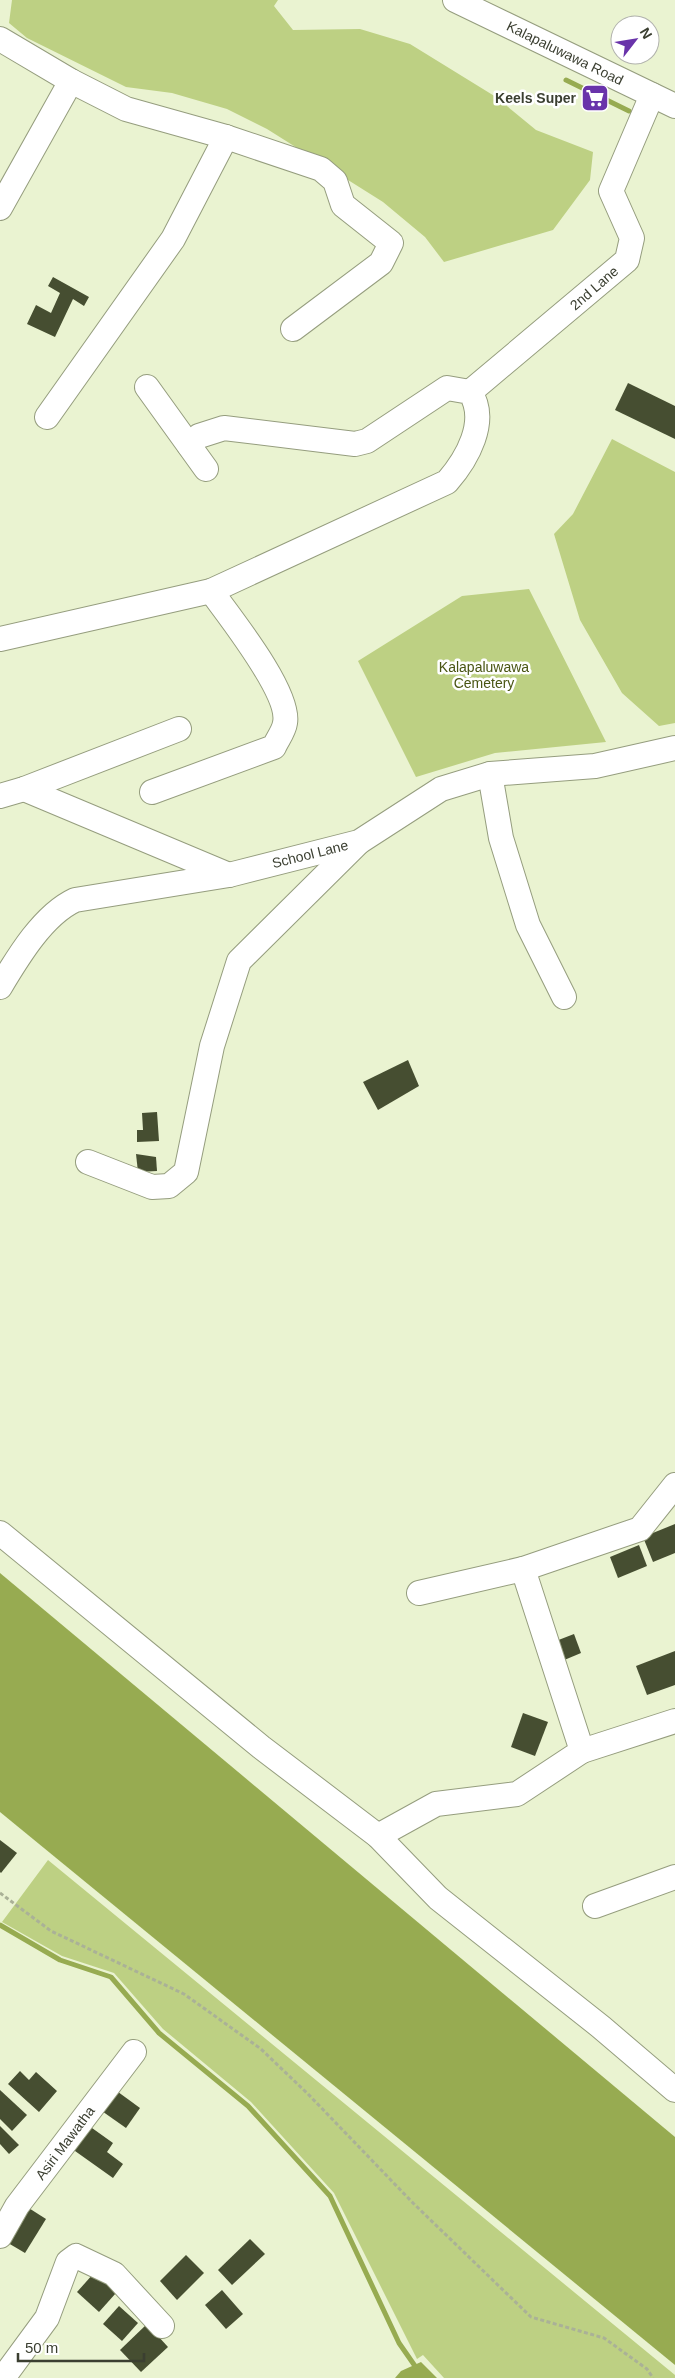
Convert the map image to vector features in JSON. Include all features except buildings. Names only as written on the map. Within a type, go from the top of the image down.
[{"type":"street","name":"Kalapaluwawa Road","points":[[455,0],[675,106]]},
{"type":"street","points":[[0,39],[71,81],[126,109],[226,137],[322,169],[334,181],[343,205],[391,243],[381,263],[293,329]]},
{"type":"street","points":[[0,208],[71,81]]},
{"type":"street","name":"2nd Lane","points":[[470,392],[514,358],[627,260],[632,238],[611,191],[652,96]]},
{"type":"street","points":[[47,417],[172,239],[226,137]]},
{"type":"street","points":[[147,387],[206,469]]},
{"type":"street","points":[[0,639],[211,591],[447,482],[464,463],[476,431],[477,402],[470,392],[448,388],[367,442],[355,444],[224,428],[199,436],[189,445]]},
{"type":"street","points":[[152,792],[274,747],[285,722],[283,703],[256,652],[211,591]]},
{"type":"street","points":[[0,796],[24,789],[179,729]]},
{"type":"street","name":"School Lane","points":[[0,987],[16,960],[59,908],[75,900],[229,875],[359,842],[441,789],[490,774],[595,766],[675,748]]},
{"type":"street","points":[[490,774],[501,838],[528,925],[564,997]]},
{"type":"street","points":[[24,789],[229,875]]},
{"type":"street","points":[[88,1162],[152,1187],[169,1186],[186,1172],[212,1046],[239,960],[359,842]]},
{"type":"street","points":[[419,1593],[523,1569],[640,1529],[675,1485]]},
{"type":"street","points":[[0,1533],[261,1747],[378,1836],[438,1898],[601,2027],[675,2090]]},
{"type":"street","points":[[523,1569],[582,1751]]},
{"type":"street","points":[[378,1836],[436,1804],[516,1794],[582,1751],[675,1721]]},
{"type":"street","points":[[595,1906],[675,1877]]},
{"type":"street","name":"Asiri Mawatha","points":[[0,2236],[17,2206],[134,2052]]},
{"type":"street","points":[[3,2378],[47,2318],[68,2262],[76,2256],[114,2274],[162,2326]]},
{"type":"path","points":[[0,1893],[51,1931],[184,1994],[261,2049],[308,2094],[413,2204],[531,2317],[604,2338],[647,2369],[653,2378]]},
{"type":"green space","points":[[12,0],[278,0],[274,6],[293,30],[360,29],[410,44],[496,97],[536,130],[593,152],[590,180],[553,230],[444,262],[425,237],[383,202],[267,129],[227,109],[172,93],[126,87],[27,38],[9,23]]},
{"type":"green space","points":[[612,439],[675,472],[675,723],[659,726],[622,693],[580,620],[554,534],[573,514]]},
{"type":"green space","name":"Kalapaluwawa Cemetery","points":[[529,589],[606,742],[495,753],[416,777],[358,661],[462,596]]},
{"type":"green space","points":[[48,1860],[675,2375],[675,2378],[444,2378],[423,2355],[417,2359],[334,2193],[251,2102],[163,2029],[114,1973],[62,1956],[2,1922]]},
{"type":"shaded area","points":[[0,1573],[675,2137],[675,2365],[0,1812]]},
{"type":"shaded area","points":[[421,2362],[437,2378],[395,2378],[401,2371]]},
{"type":"waterway","points":[[566,80],[629,111]]},
{"type":"waterway","points":[[0,1925],[60,1960],[111,1977],[159,2033],[248,2106],[330,2196],[399,2343],[415,2366]]},
{"type":"place","name":"Keels Super","points":[[595,98]]}]
